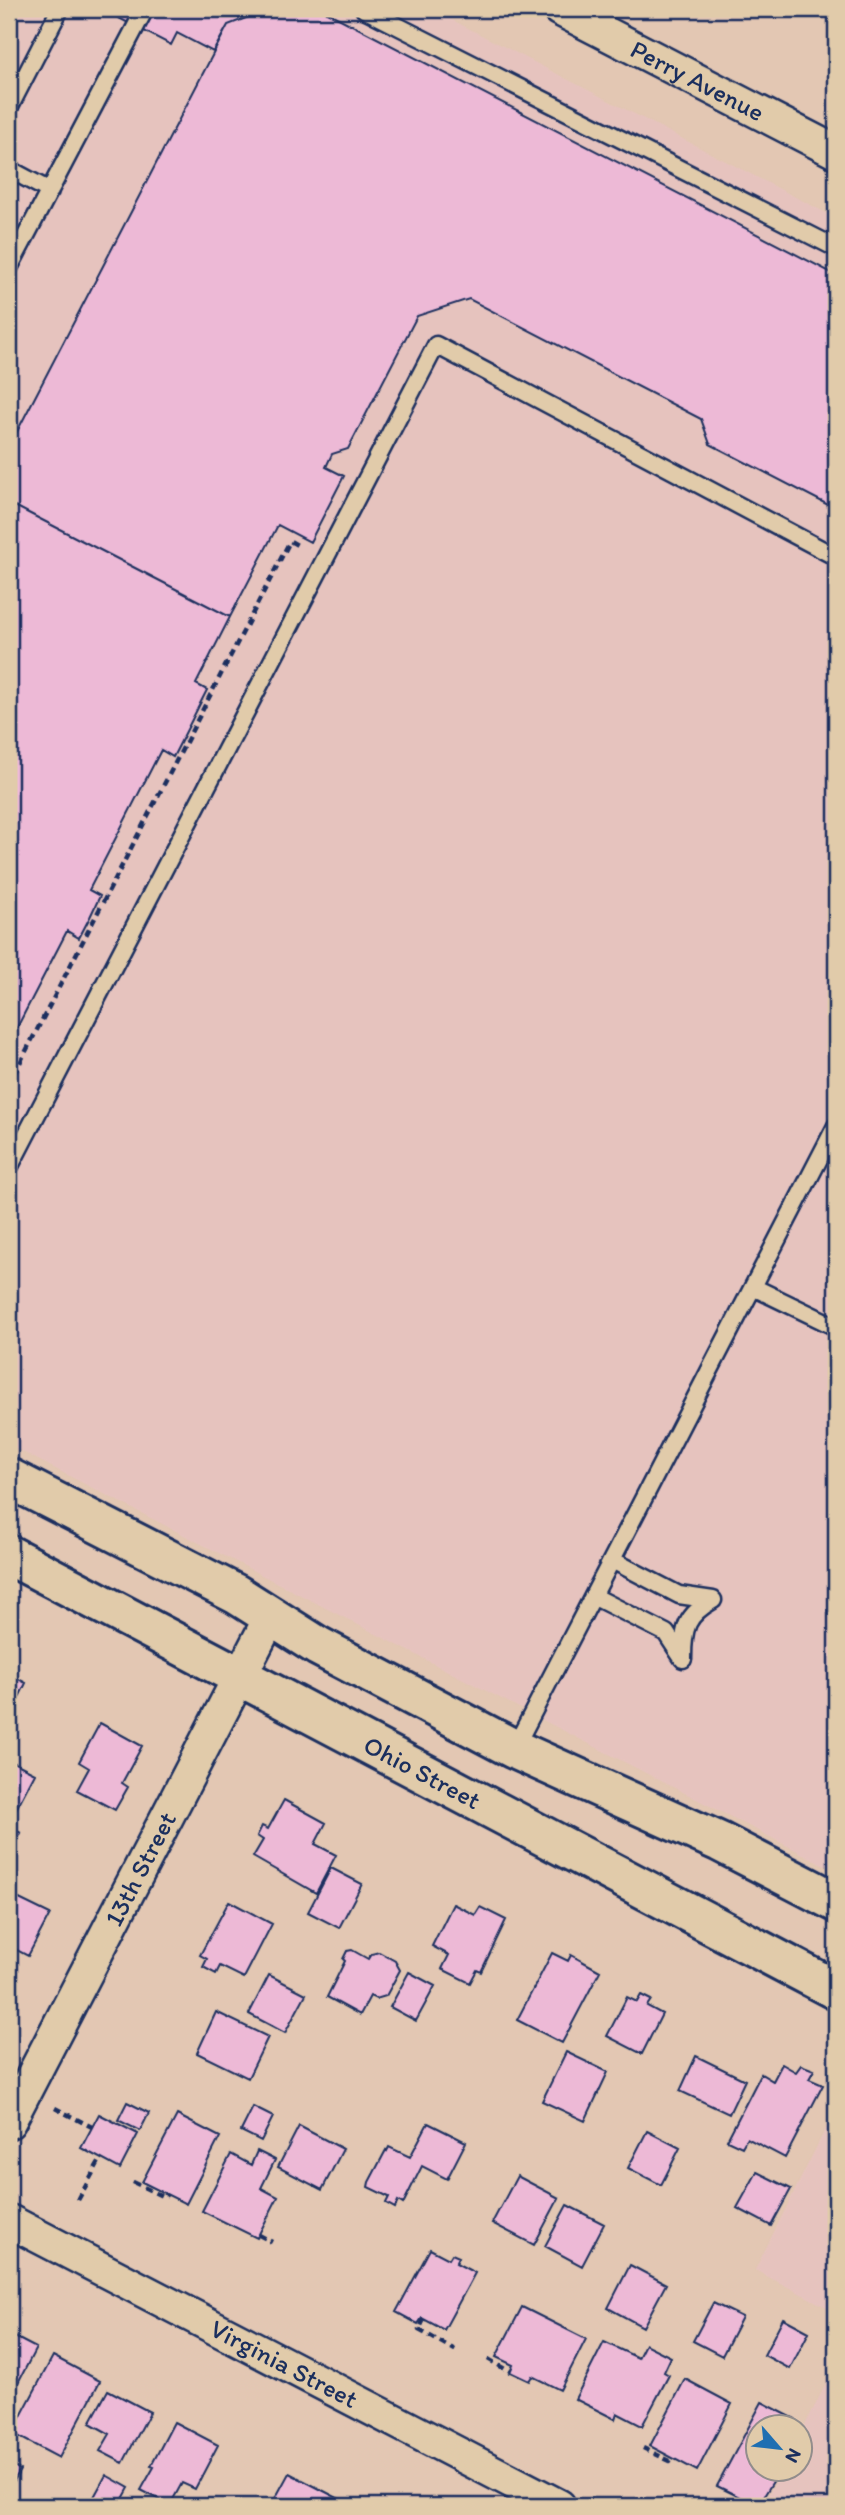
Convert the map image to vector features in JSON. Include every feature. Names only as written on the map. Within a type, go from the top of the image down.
[{"type":"street","name":"Perry Avenue","points":[[559,9],[836,152]]},
{"type":"street","points":[[9,1478],[236,1594],[318,1646],[514,1749],[720,1842],[836,1902]]},
{"type":"street","name":"Ohio Street","points":[[9,1555],[836,1990]]},
{"type":"street","name":"13th Street","points":[[9,2122],[271,1616]]},
{"type":"street","name":"Virginia Street","points":[[9,2221],[559,2506]]},
{"type":"lane","points":[[9,108],[60,9]]},
{"type":"lane","points":[[9,268],[145,9]]},
{"type":"lane","points":[[364,9],[836,248]]},
{"type":"lane","points":[[9,169],[50,191]]},
{"type":"lane","points":[[9,1168],[436,345],[836,557]]},
{"type":"lane","points":[[514,1749],[836,1126]]},
{"type":"lane","points":[[753,1287],[836,1326]]},
{"type":"lane","points":[[593,1596],[666,1633],[683,1659],[683,1634],[694,1610],[713,1600],[679,1595],[612,1560]]},
{"type":"path","points":[[9,1084],[290,541],[299,546]]},
{"type":"path","points":[[78,2200],[101,2158]]},
{"type":"path","points":[[133,2182],[164,2197],[167,2194]]},
{"type":"path","points":[[259,2235],[272,2242]]},
{"type":"path","points":[[424,2319],[419,2330],[455,2350]]},
{"type":"path","points":[[488,2358],[510,2372]]},
{"type":"path","points":[[643,2448],[670,2460],[672,2457]]},
{"type":"path","points":[[732,2506],[737,2496]]},
{"type":"shaded area","points":[[9,9],[431,9],[836,218],[836,1871],[9,1445]]},
{"type":"shaded area","points":[[836,2108],[836,2312],[755,2270]]},
{"type":"shaded area","points":[[836,2364],[836,2506],[762,2506],[774,2484],[814,2484],[814,2414],[811,2414]]},
{"type":"building","points":[[116,9],[241,9],[254,15],[228,25],[213,52],[177,33],[171,45],[113,15]]},
{"type":"building","points":[[257,9],[321,9],[836,275],[836,509],[710,444],[701,419],[469,299],[417,316],[348,449],[332,454],[326,467],[344,476],[310,542],[278,525],[230,617],[9,503],[9,447],[228,25],[254,15]]},
{"type":"building","points":[[9,503],[230,617],[196,684],[207,690],[173,757],[161,750],[89,890],[100,896],[90,917],[79,938],[67,931],[9,1043]]},
{"type":"building","points":[[9,1674],[26,1683],[9,1718]]},
{"type":"building","points":[[100,1723],[142,1746],[122,1783],[128,1787],[115,1810],[77,1790],[89,1768],[79,1762]]},
{"type":"building","points":[[9,1760],[35,1773],[16,1809],[9,1805]]},
{"type":"building","points":[[284,1800],[326,1823],[315,1844],[336,1855],[316,1893],[253,1857],[263,1840],[257,1836],[262,1826],[268,1829]]},
{"type":"building","points":[[9,1827],[21,1833],[9,1856]]},
{"type":"building","points":[[331,1868],[362,1884],[339,1928],[308,1912]]},
{"type":"building","points":[[9,1894],[50,1914],[28,1956],[9,1946]]},
{"type":"building","points":[[229,1901],[272,1924],[244,1978],[220,1966],[216,1974],[203,1967],[207,1959],[200,1955]]},
{"type":"building","points":[[453,1904],[475,1915],[480,1907],[506,1920],[481,1972],[477,1970],[470,1983],[442,1969],[449,1955],[432,1946]]},
{"type":"building","points":[[352,1950],[368,1959],[371,1954],[379,1952],[395,1961],[400,1970],[386,1996],[376,1999],[370,1996],[360,2015],[327,1997],[345,1961],[343,1959],[347,1951]]},
{"type":"building","points":[[552,1953],[568,1961],[571,1955],[600,1971],[562,2043],[517,2020]]},
{"type":"building","points":[[409,1972],[435,1986],[416,2021],[390,2007]]},
{"type":"building","points":[[269,1975],[306,1994],[285,2033],[249,2014]]},
{"type":"building","points":[[641,1995],[651,2000],[647,2006],[662,2014],[642,2054],[607,2036],[627,1997],[637,2002]]},
{"type":"building","points":[[216,2012],[268,2037],[248,2078],[197,2053]]},
{"type":"building","points":[[566,2052],[608,2072],[585,2121],[542,2101]]},
{"type":"building","points":[[696,2056],[745,2080],[729,2114],[680,2091]]},
{"type":"building","points":[[782,2064],[796,2072],[801,2065],[814,2070],[809,2079],[823,2085],[785,2158],[747,2138],[742,2147],[727,2140],[761,2074],[773,2081]]},
{"type":"building","points":[[127,2102],[149,2113],[140,2131],[118,2120]]},
{"type":"building","points":[[253,2107],[273,2117],[261,2141],[241,2131]]},
{"type":"building","points":[[99,2114],[138,2134],[120,2169],[81,2148]]},
{"type":"building","points":[[177,2115],[220,2137],[186,2204],[142,2182]]},
{"type":"building","points":[[428,2123],[466,2142],[447,2179],[422,2166],[403,2204],[398,2201],[395,2208],[386,2203],[389,2197],[368,2187],[369,2182],[389,2147],[410,2157]]},
{"type":"building","points":[[299,2126],[343,2149],[322,2190],[278,2167]]},
{"type":"building","points":[[647,2131],[680,2148],[661,2185],[628,2168]]},
{"type":"building","points":[[257,2151],[275,2160],[261,2188],[278,2197],[257,2238],[202,2211],[231,2154],[251,2165]]},
{"type":"building","points":[[757,2172],[791,2189],[771,2226],[737,2208]]},
{"type":"building","points":[[517,2176],[559,2198],[534,2245],[492,2223]]},
{"type":"building","points":[[567,2205],[604,2224],[582,2266],[545,2246]]},
{"type":"building","points":[[430,2249],[449,2259],[452,2254],[459,2257],[456,2263],[475,2273],[444,2330],[422,2318],[418,2324],[396,2312]]},
{"type":"building","points":[[630,2265],[666,2284],[643,2327],[608,2308]]},
{"type":"building","points":[[713,2303],[742,2317],[722,2356],[693,2341]]},
{"type":"building","points":[[522,2307],[586,2339],[560,2390],[532,2376],[529,2381],[510,2372],[513,2365],[496,2357]]},
{"type":"building","points":[[783,2318],[809,2332],[790,2369],[764,2355]]},
{"type":"building","points":[[9,2334],[36,2348],[9,2400]]},
{"type":"building","points":[[604,2342],[638,2358],[645,2344],[671,2357],[664,2372],[669,2375],[642,2426],[617,2413],[615,2419],[575,2399]]},
{"type":"building","points":[[53,2356],[100,2381],[59,2458],[12,2433]]},
{"type":"building","points":[[685,2379],[732,2404],[697,2471],[650,2446]]},
{"type":"building","points":[[108,2390],[150,2412],[123,2463],[100,2451],[110,2434],[90,2423]]},
{"type":"building","points":[[762,2402],[785,2414],[756,2414]]},
{"type":"building","points":[[174,2422],[218,2445],[195,2489],[182,2483],[170,2505],[141,2490]]},
{"type":"building","points":[[744,2436],[744,2484],[771,2484],[758,2506],[717,2486]]},
{"type":"building","points":[[9,2463],[20,2470],[9,2490]]},
{"type":"building","points":[[289,2473],[353,2506],[271,2506]]},
{"type":"building","points":[[106,2475],[129,2488],[119,2506],[89,2506]]}]
